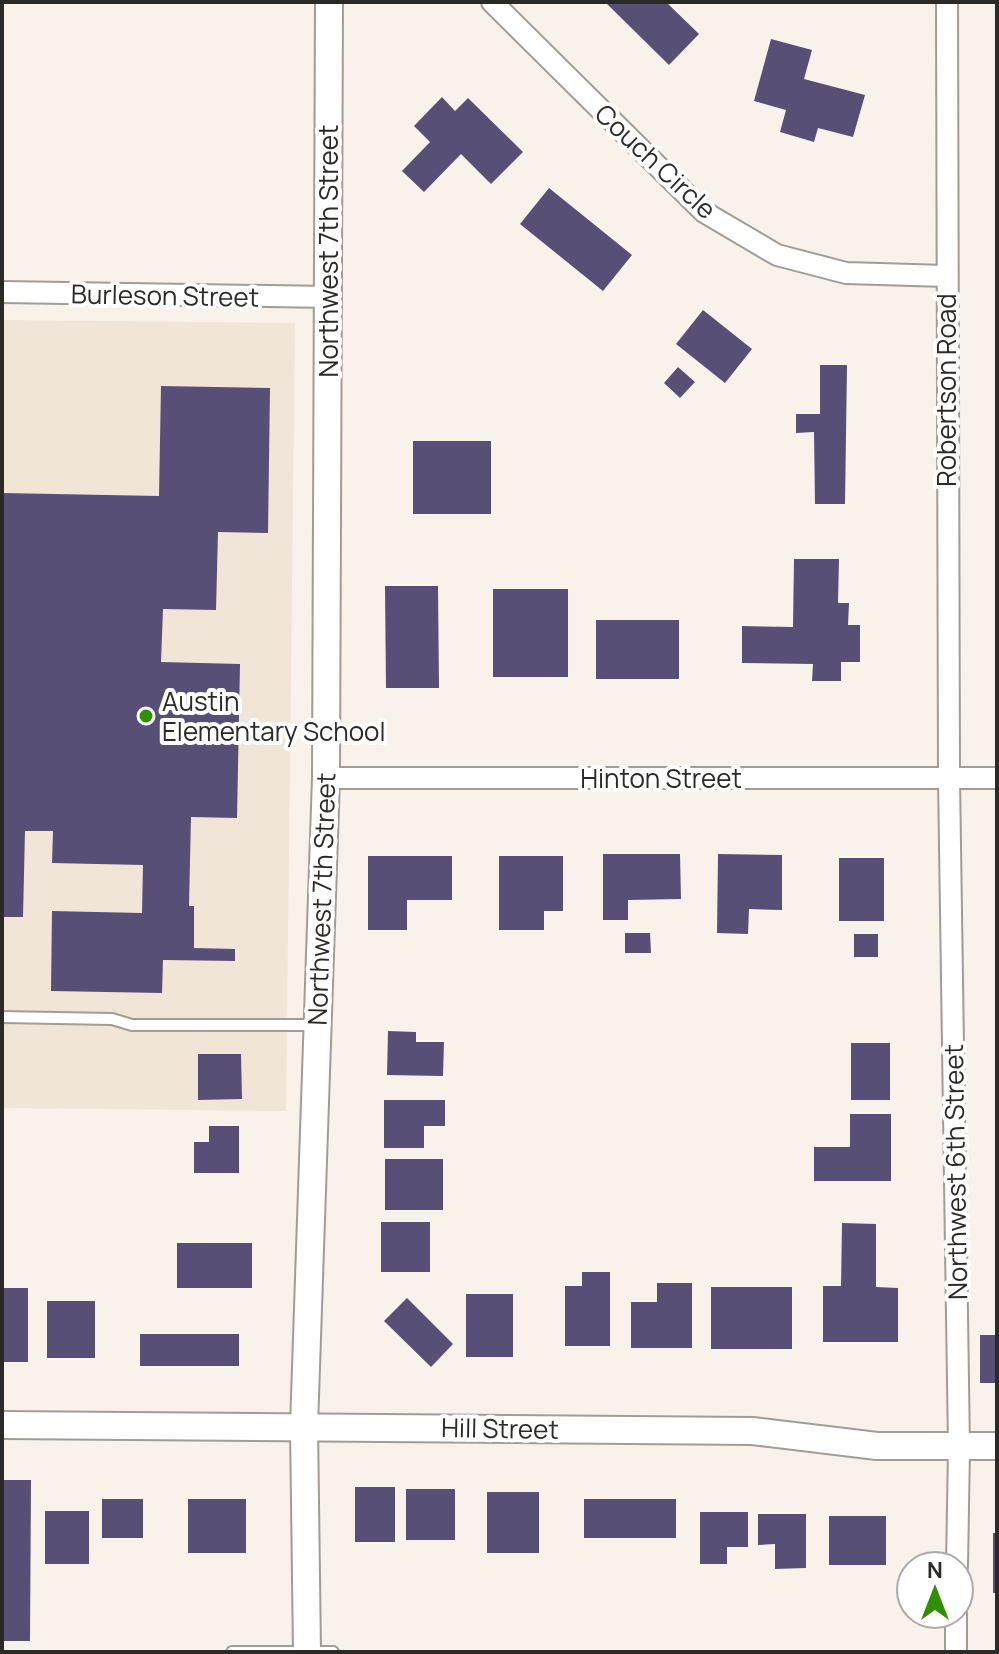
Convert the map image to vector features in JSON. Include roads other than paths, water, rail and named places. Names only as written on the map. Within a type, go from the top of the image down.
[{"type":"street","name":"Northwest 7th Street","points":[[307,1652],[304,1426],[326,778],[329,2]]},
{"type":"street","name":"Couch Circle","points":[[492,2],[704,212],[777,255],[846,273],[946,276]]},
{"type":"street","name":"Robertson Road","points":[[947,2],[949,778]]},
{"type":"street","name":"Burleson Street","points":[[2,292],[329,297]]},
{"type":"street","name":"Hinton Street","points":[[326,778],[997,778]]},
{"type":"street","name":"Northwest 6th Street","points":[[949,778],[959,1448],[957,1550]]},
{"type":"street","name":"Hill Street","points":[[2,1425],[752,1431],[800,1434],[877,1446],[997,1446]]},
{"type":"street","points":[[956,1630],[956,1652]]},
{"type":"lane","points":[[2,1017],[112,1019],[132,1025],[318,1025]]},
{"type":"lane","points":[[232,1652],[333,1652]]},
{"type":"place","name":"Austin Elementary School","points":[[146,716]]}]
